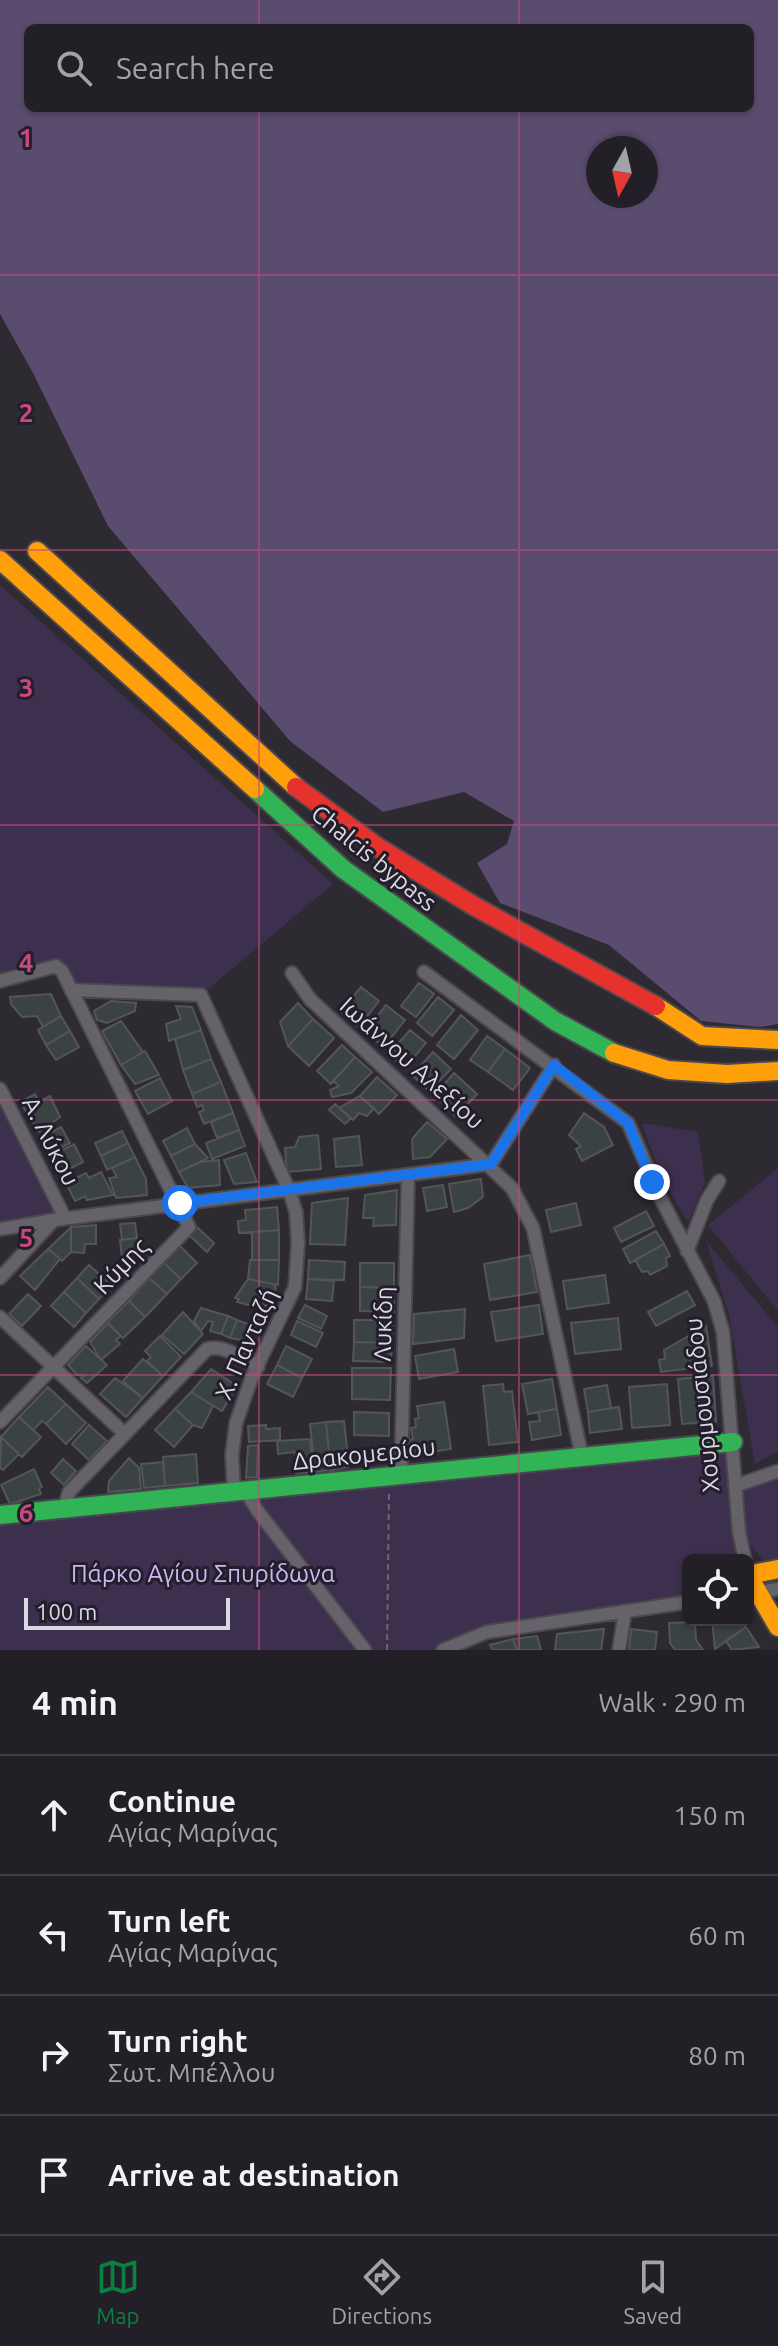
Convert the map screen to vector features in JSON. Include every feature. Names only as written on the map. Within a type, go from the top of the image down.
[{"type":"street","points":[[37,551],[299,789],[379,848],[474,906],[648,1001],[702,1036],[778,1040]]},
{"type":"street","name":"Chalcis bypass","points":[[0,560],[343,869],[521,998],[578,1035],[635,1061],[698,1073],[778,1071]]},
{"type":"street","points":[[0,981],[56,966],[71,990]]},
{"type":"street","name":"Χουρμουσιάδου","points":[[424,972],[554,1065],[628,1123],[687,1251],[714,1301],[723,1332],[735,1486],[744,1554]]},
{"type":"street","name":"Ιωάννου Αλεξίου","points":[[292,973],[310,999],[491,1164],[512,1188],[533,1228],[582,1457]]},
{"type":"street","name":"Χ. Πανταζή","points":[[71,990],[201,995],[289,1190],[296,1212],[298,1243],[295,1287],[258,1367],[232,1440],[240,1491]]},
{"type":"street","name":"Κύμης","points":[[0,1422],[189,1227],[180,1203],[71,990]]},
{"type":"street","points":[[0,1229],[491,1164],[554,1065]]},
{"type":"street","name":"Α. Λύκου","points":[[0,1089],[60,1219],[0,1278]]},
{"type":"street","name":"Λυκίδη","points":[[397,1475],[408,1175]]},
{"type":"street","points":[[687,1251],[707,1200],[719,1181]]},
{"type":"street","points":[[0,1317],[125,1434]]},
{"type":"street","points":[[64,1509],[69,1492],[207,1349],[214,1347],[229,1352],[258,1367]]},
{"type":"street","name":"Δρακομερίου","points":[[0,1515],[733,1442]]},
{"type":"street","points":[[735,1486],[778,1471]]},
{"type":"street","points":[[240,1491],[365,1650]]},
{"type":"street","points":[[754,1582],[778,1569]]},
{"type":"street","points":[[754,1585],[778,1589]]},
{"type":"street","points":[[754,1590],[778,1627]]},
{"type":"street","points":[[443,1650],[487,1632],[682,1603]]},
{"type":"street","points":[[619,1650],[625,1611]]},
{"type":"path","points":[[387,1650],[386,1517],[397,1475]]},
{"type":"green space","points":[[0,585],[333,884],[201,995],[71,990],[62,971],[0,981]]},
{"type":"green space","points":[[0,1089],[65,1218],[0,1229]]},
{"type":"green space","points":[[642,1123],[698,1132],[705,1183],[688,1222],[660,1175]]},
{"type":"green space","points":[[778,1168],[778,1311],[708,1225]]},
{"type":"green space","points":[[706,1241],[778,1327],[778,1451],[755,1464],[729,1315]]},
{"type":"green space","name":"Πάρκο Αγίου Σπυρίδωνα","points":[[733,1442],[735,1486],[778,1471],[778,1569],[772,1570],[741,1534],[744,1554],[682,1554],[682,1603],[487,1632],[443,1650],[0,1650],[0,1515]]},
{"type":"shaded area","points":[[0,0],[778,0],[778,1024],[760,1027],[701,1021],[609,945],[500,903],[477,863],[507,844],[514,821],[464,792],[383,812],[290,741],[108,526],[33,373],[0,314]]},
{"type":"building","points":[[419,983],[434,994],[416,1017],[401,1006]]},
{"type":"building","points":[[361,987],[379,1001],[359,1027],[341,1012]]},
{"type":"building","points":[[51,994],[61,1016],[43,1027],[37,1016],[22,1017],[11,1004],[10,997]]},
{"type":"building","points":[[438,997],[454,1010],[432,1036],[417,1023]]},
{"type":"building","points":[[111,1001],[136,1003],[135,1011],[107,1023],[97,1020],[94,1011]]},
{"type":"building","points":[[298,1003],[313,1019],[288,1046],[280,1022]]},
{"type":"building","points":[[386,1005],[405,1020],[384,1047],[365,1032]]},
{"type":"building","points":[[176,1006],[192,1007],[201,1030],[169,1041],[166,1024],[181,1019]]},
{"type":"building","points":[[461,1015],[478,1030],[454,1059],[437,1045]]},
{"type":"building","points":[[61,1016],[70,1031],[46,1045],[38,1030]]},
{"type":"building","points":[[313,1019],[334,1038],[309,1066],[288,1046]]},
{"type":"building","points":[[121,1021],[143,1052],[121,1065],[102,1031]]},
{"type":"building","points":[[201,1030],[211,1059],[183,1070],[175,1039]]},
{"type":"building","points":[[410,1030],[426,1043],[405,1068],[389,1054]]},
{"type":"building","points":[[70,1031],[79,1047],[56,1060],[46,1045]]},
{"type":"building","points":[[487,1036],[505,1049],[488,1072],[470,1060]]},
{"type":"building","points":[[342,1045],[355,1057],[331,1084],[317,1071]]},
{"type":"building","points":[[505,1049],[530,1068],[513,1090],[488,1072]]},
{"type":"building","points":[[145,1051],[159,1075],[135,1084],[121,1065]]},
{"type":"building","points":[[433,1052],[451,1069],[429,1091],[412,1075]]},
{"type":"building","points":[[355,1057],[372,1072],[351,1093],[332,1097],[330,1090],[339,1086],[333,1081]]},
{"type":"building","points":[[211,1059],[221,1082],[192,1094],[183,1070]]},
{"type":"building","points":[[454,1073],[477,1094],[456,1117],[447,1109],[451,1104],[445,1099],[442,1103],[434,1096]]},
{"type":"building","points":[[377,1077],[397,1095],[379,1114],[360,1096]]},
{"type":"building","points":[[160,1078],[172,1101],[148,1114],[135,1091]]},
{"type":"building","points":[[221,1082],[233,1113],[204,1124],[199,1112],[204,1110],[202,1105],[197,1107],[192,1094]]},
{"type":"building","points":[[35,1094],[39,1102],[50,1096],[60,1117],[39,1132],[20,1102]]},
{"type":"building","points":[[360,1096],[374,1108],[367,1116],[359,1113],[353,1120],[339,1108]]},
{"type":"building","points":[[335,1104],[351,1118],[345,1124],[329,1110]]},
{"type":"building","points":[[233,1113],[239,1130],[217,1138],[211,1122]]},
{"type":"building","points":[[584,1113],[604,1127],[613,1145],[582,1161],[576,1149],[581,1146],[569,1135]]},
{"type":"building","points":[[427,1122],[447,1139],[430,1157],[413,1159],[412,1139]]},
{"type":"building","points":[[61,1127],[70,1143],[49,1154],[41,1138]]},
{"type":"building","points":[[187,1128],[195,1144],[171,1156],[163,1141]]},
{"type":"building","points":[[239,1130],[245,1146],[212,1159],[206,1143]]},
{"type":"building","points":[[122,1131],[128,1143],[101,1156],[95,1143]]},
{"type":"building","points":[[318,1135],[321,1169],[287,1172],[285,1148],[295,1147],[299,1137]]},
{"type":"building","points":[[359,1136],[362,1165],[336,1167],[334,1139]]},
{"type":"building","points":[[128,1143],[135,1157],[107,1170],[101,1156]]},
{"type":"building","points":[[74,1144],[83,1162],[60,1174],[51,1156]]},
{"type":"building","points":[[195,1144],[208,1158],[179,1172],[171,1156]]},
{"type":"building","points":[[246,1153],[257,1182],[234,1184],[224,1160]]},
{"type":"building","points":[[135,1157],[146,1179],[147,1195],[116,1198],[109,1178],[117,1177],[112,1168]]},
{"type":"building","points":[[219,1160],[220,1185],[188,1188],[179,1172],[200,1162]]},
{"type":"building","points":[[101,1172],[113,1195],[87,1200],[85,1196],[75,1201],[66,1183],[86,1173],[89,1178]]},
{"type":"building","points":[[481,1179],[483,1197],[468,1208],[454,1212],[449,1184]]},
{"type":"building","points":[[443,1185],[447,1207],[427,1211],[423,1188]]},
{"type":"building","points":[[397,1190],[396,1225],[373,1226],[374,1218],[363,1218],[365,1195]]},
{"type":"building","points":[[348,1198],[345,1245],[310,1244],[312,1203]]},
{"type":"building","points":[[576,1203],[581,1225],[551,1232],[546,1210]]},
{"type":"building","points":[[277,1207],[279,1230],[239,1233],[238,1221],[246,1220],[245,1210]]},
{"type":"building","points":[[646,1211],[654,1226],[621,1242],[614,1228]]},
{"type":"building","points":[[135,1223],[137,1238],[122,1240],[120,1224]]},
{"type":"building","points":[[96,1225],[96,1244],[85,1244],[84,1253],[71,1252],[71,1227]]},
{"type":"building","points":[[71,1227],[71,1252],[62,1261],[48,1249]]},
{"type":"building","points":[[197,1227],[214,1243],[207,1252],[189,1235]]},
{"type":"building","points":[[279,1230],[279,1260],[252,1260],[252,1232]]},
{"type":"building","points":[[656,1231],[664,1244],[630,1263],[623,1249]]},
{"type":"building","points":[[137,1238],[139,1256],[122,1258],[120,1240]]},
{"type":"building","points":[[664,1244],[670,1256],[666,1258],[667,1266],[650,1275],[648,1271],[642,1272],[635,1260]]},
{"type":"building","points":[[180,1246],[197,1263],[181,1279],[164,1263]]},
{"type":"building","points":[[48,1249],[60,1259],[35,1290],[20,1276]]},
{"type":"building","points":[[530,1255],[537,1292],[490,1300],[484,1264]]},
{"type":"building","points":[[250,1260],[279,1260],[278,1285],[248,1279]]},
{"type":"building","points":[[309,1260],[345,1262],[344,1280],[308,1279]]},
{"type":"building","points":[[164,1263],[181,1279],[167,1294],[149,1278]]},
{"type":"building","points":[[360,1263],[394,1263],[394,1288],[360,1287]]},
{"type":"building","points":[[89,1265],[112,1285],[99,1299],[77,1278]]},
{"type":"building","points":[[605,1275],[609,1303],[567,1309],[563,1281]]},
{"type":"building","points":[[77,1278],[99,1299],[86,1313],[64,1292]]},
{"type":"building","points":[[149,1278],[167,1294],[145,1317],[129,1301]]},
{"type":"building","points":[[248,1279],[273,1284],[276,1288],[264,1309],[237,1302],[239,1299],[235,1298]]},
{"type":"building","points":[[308,1279],[334,1281],[332,1301],[306,1299]]},
{"type":"building","points":[[360,1287],[394,1288],[394,1312],[360,1311]]},
{"type":"building","points":[[687,1291],[695,1305],[656,1326],[648,1312]]},
{"type":"building","points":[[64,1292],[86,1313],[74,1327],[51,1306]]},
{"type":"building","points":[[28,1294],[41,1306],[22,1326],[9,1314]]},
{"type":"building","points":[[129,1301],[145,1317],[123,1338],[107,1323]]},
{"type":"building","points":[[305,1305],[327,1316],[321,1329],[298,1318]]},
{"type":"building","points":[[539,1305],[543,1334],[496,1341],[491,1312]]},
{"type":"building","points":[[201,1308],[228,1316],[221,1334],[210,1331],[213,1322],[208,1321],[201,1331],[194,1321]]},
{"type":"building","points":[[465,1309],[464,1338],[413,1344],[414,1314]]},
{"type":"building","points":[[183,1312],[203,1334],[184,1354],[162,1335]]},
{"type":"building","points":[[228,1316],[237,1320],[230,1338],[221,1334]]},
{"type":"building","points":[[618,1318],[621,1349],[575,1354],[571,1323]]},
{"type":"building","points":[[237,1320],[256,1327],[246,1341],[230,1338]]},
{"type":"building","points":[[354,1320],[393,1320],[392,1343],[354,1342]]},
{"type":"building","points":[[297,1321],[323,1333],[316,1347],[291,1335]]},
{"type":"building","points":[[108,1323],[121,1336],[116,1340],[120,1344],[101,1360],[90,1342]]},
{"type":"building","points":[[706,1326],[712,1366],[661,1372],[659,1360],[665,1359],[664,1350]]},
{"type":"building","points":[[160,1336],[181,1357],[163,1376],[147,1361],[151,1357],[145,1351]]},
{"type":"building","points":[[354,1342],[392,1343],[391,1362],[353,1361]]},
{"type":"building","points":[[86,1346],[107,1365],[87,1383],[81,1378],[84,1376],[77,1375],[68,1365]]},
{"type":"building","points":[[286,1346],[312,1359],[302,1378],[277,1365]]},
{"type":"building","points":[[454,1349],[458,1372],[419,1379],[415,1356]]},
{"type":"building","points":[[143,1359],[163,1376],[143,1398],[123,1381]]},
{"type":"building","points":[[277,1365],[302,1378],[293,1397],[267,1384]]},
{"type":"building","points":[[352,1368],[391,1368],[390,1400],[352,1399]]},
{"type":"building","points":[[211,1369],[237,1386],[222,1411],[191,1392]]},
{"type":"building","points":[[713,1376],[716,1422],[682,1424],[678,1379]]},
{"type":"building","points":[[115,1378],[143,1398],[126,1417],[100,1394]]},
{"type":"building","points":[[552,1379],[557,1409],[528,1414],[522,1384]]},
{"type":"building","points":[[503,1384],[504,1392],[512,1391],[518,1442],[489,1445],[483,1386]]},
{"type":"building","points":[[667,1384],[670,1425],[632,1428],[629,1387]]},
{"type":"building","points":[[607,1385],[611,1408],[588,1412],[584,1389]]},
{"type":"building","points":[[48,1387],[66,1404],[46,1424],[42,1421],[33,1430],[19,1417]]},
{"type":"building","points":[[191,1392],[213,1406],[202,1428],[193,1425],[175,1409]]},
{"type":"building","points":[[444,1402],[451,1449],[412,1455],[409,1440],[413,1439],[411,1428],[416,1427],[415,1419],[419,1418],[417,1406]]},
{"type":"building","points":[[66,1404],[86,1423],[66,1444],[46,1424]]},
{"type":"building","points":[[619,1407],[622,1429],[590,1433],[588,1412]]},
{"type":"building","points":[[175,1409],[193,1425],[174,1447],[155,1430]]},
{"type":"building","points":[[557,1409],[561,1435],[532,1440],[529,1422],[540,1421],[538,1412]]},
{"type":"building","points":[[354,1412],[389,1413],[389,1436],[354,1435]]},
{"type":"building","points":[[19,1417],[41,1437],[22,1457],[1,1437]]},
{"type":"building","points":[[344,1421],[349,1467],[331,1470],[326,1422]]},
{"type":"building","points":[[326,1422],[331,1470],[315,1472],[310,1424]]},
{"type":"building","points":[[89,1425],[107,1441],[89,1460],[72,1444]]},
{"type":"building","points":[[266,1425],[266,1429],[280,1428],[280,1440],[249,1442],[248,1426]]},
{"type":"building","points":[[1,1437],[19,1454],[3,1470],[0,1468]]},
{"type":"building","points":[[310,1439],[313,1472],[296,1473],[295,1452],[278,1454],[277,1441]]},
{"type":"building","points":[[258,1445],[257,1477],[246,1478],[248,1446]]},
{"type":"building","points":[[196,1454],[198,1483],[165,1486],[163,1457]]},
{"type":"building","points":[[129,1458],[139,1468],[141,1489],[108,1492],[109,1481]]},
{"type":"building","points":[[63,1459],[76,1471],[64,1485],[51,1473]]},
{"type":"building","points":[[163,1462],[165,1486],[144,1488],[141,1464]]},
{"type":"building","points":[[34,1469],[42,1487],[39,1489],[41,1494],[10,1504],[1,1485]]},
{"type":"building","points":[[669,1623],[695,1626],[696,1640],[703,1650],[675,1650],[670,1643]]},
{"type":"building","points":[[713,1626],[746,1627],[715,1649]]},
{"type":"building","points":[[746,1627],[759,1647],[732,1650],[726,1641]]},
{"type":"building","points":[[604,1629],[601,1650],[555,1650],[557,1634]]},
{"type":"building","points":[[631,1629],[657,1632],[655,1650],[629,1650]]},
{"type":"building","points":[[537,1636],[541,1650],[517,1650],[513,1639]]},
{"type":"building","points":[[513,1639],[517,1650],[493,1650],[490,1645]]},
{"type":"traffic: fast","points":[[255,789],[343,869],[555,1021],[614,1053]]},
{"type":"traffic: fast","points":[[0,1515],[733,1442]]},
{"type":"traffic: slow","points":[[37,551],[296,787]]},
{"type":"traffic: slow","points":[[0,560],[255,789]]},
{"type":"traffic: slow","points":[[656,1006],[702,1036],[778,1040]]},
{"type":"traffic: slow","points":[[614,1053],[668,1070],[727,1074],[778,1071]]},
{"type":"traffic: slow","points":[[754,1574],[778,1569]]},
{"type":"traffic: slow","points":[[754,1585],[778,1627]]},
{"type":"traffic: jam","points":[[296,787],[379,848],[474,906],[656,1006]]},
{"type":"route","points":[[180,1203],[491,1164],[554,1065],[628,1123],[652,1182]]}]
